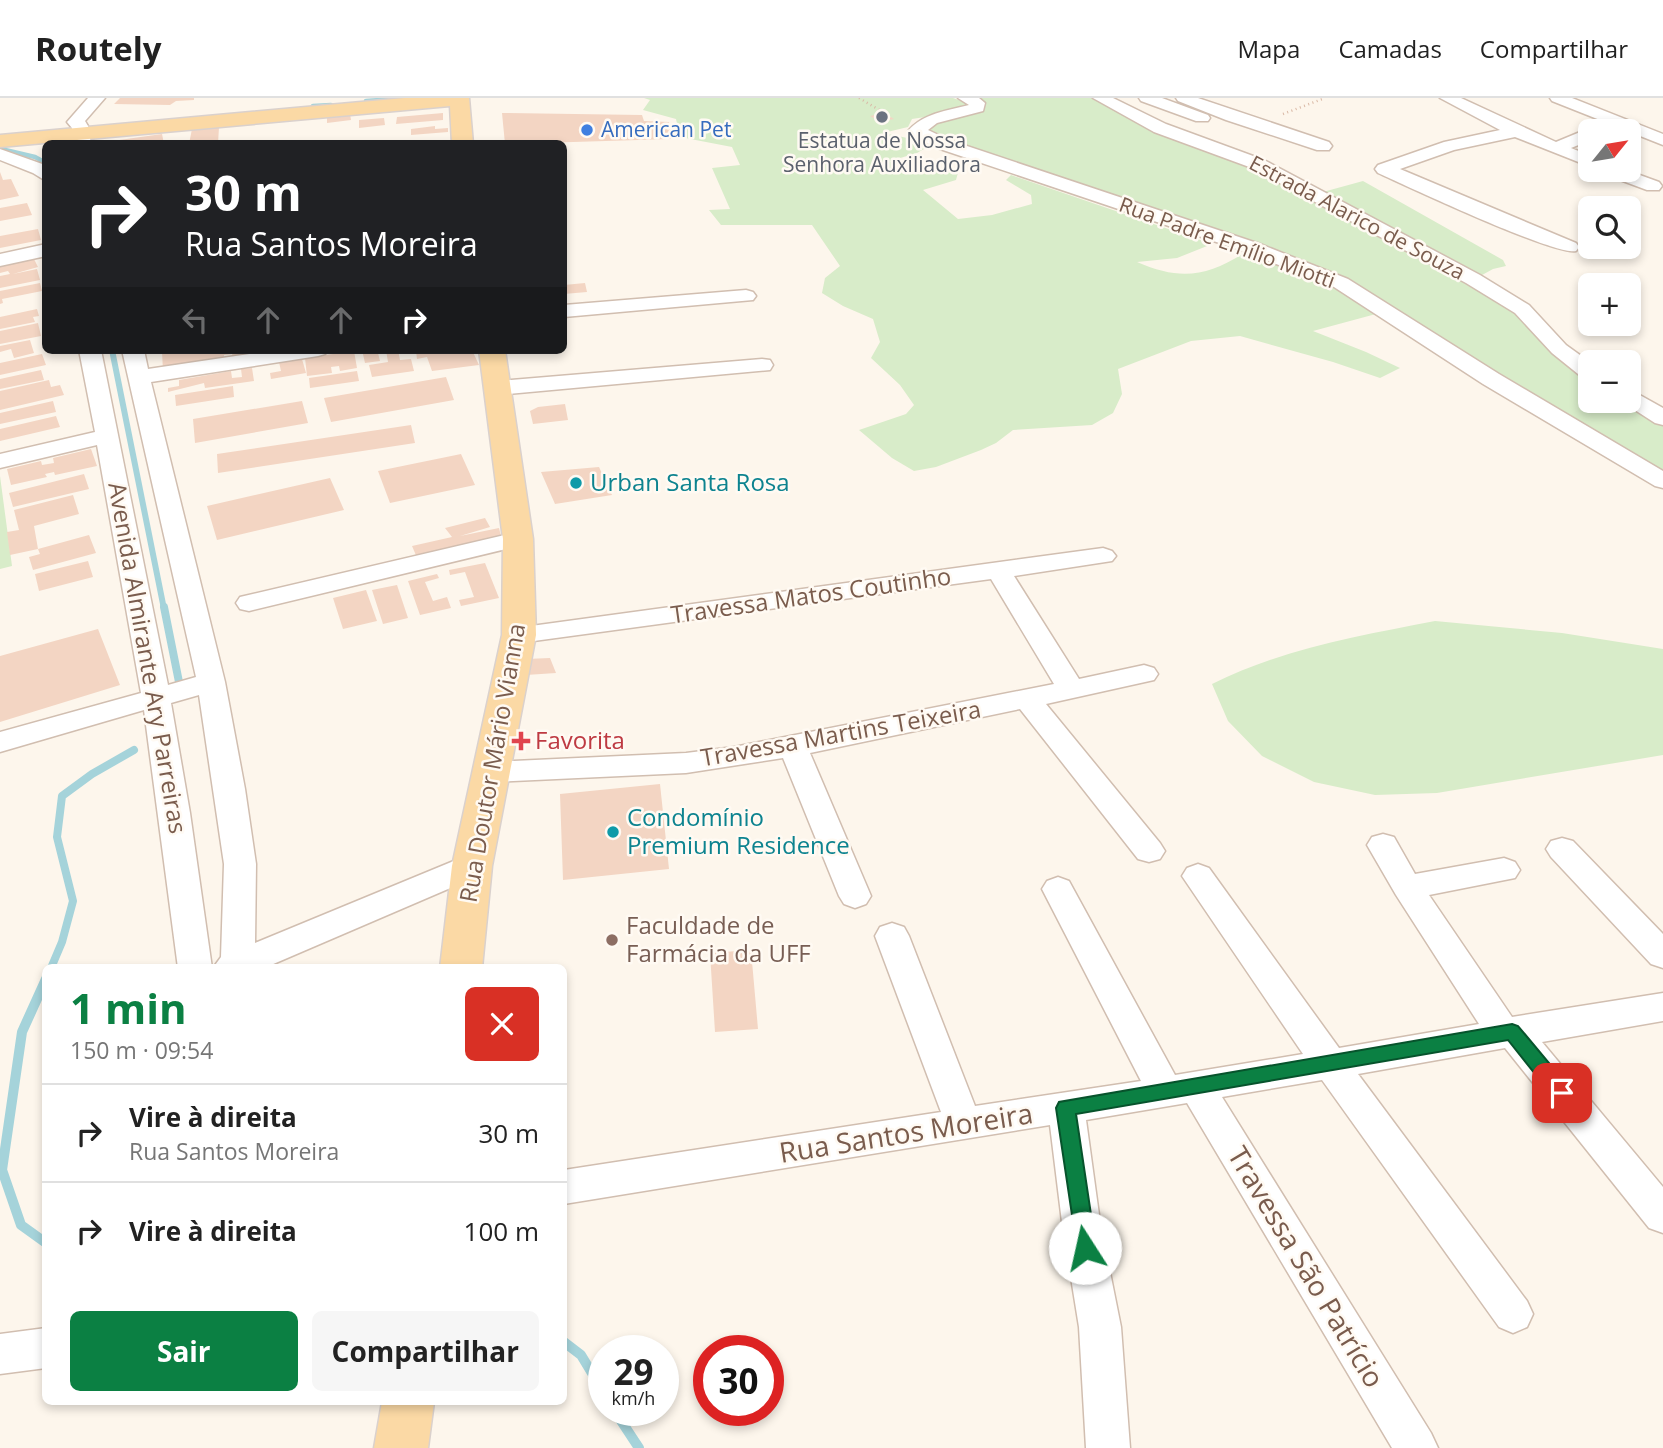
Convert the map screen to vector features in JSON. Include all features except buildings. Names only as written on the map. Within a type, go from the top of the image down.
[{"type":"main road","points":[[4,136],[80,133],[351,102],[459,98],[463,140]]},
{"type":"main road","points":[[4,136],[42,145]]},
{"type":"main road","name":"Rua Doutor Mário Vianna","points":[[461,964],[472,866],[519,635],[519,539],[493,354]]},
{"type":"main road","points":[[401,1448],[408,1405]]},
{"type":"street","points":[[80,133],[97,98]]},
{"type":"street","name":"Rua Padre Emílio Miotti","points":[[966,98],[977,103],[977,108],[931,120],[916,131],[943,144],[1253,248],[1341,283],[1490,379],[1663,481]]},
{"type":"street","name":"Estrada Alarico de Souza","points":[[1101,98],[1160,128],[1258,164],[1473,279],[1522,309],[1559,349],[1578,363]]},
{"type":"street","points":[[1147,98],[1190,112],[1208,122],[1233,117]]},
{"type":"street","points":[[1184,98],[1323,146]]},
{"type":"street","points":[[1448,98],[1516,132],[1578,157]]},
{"type":"street","points":[[1558,98],[1611,119]]},
{"type":"street","points":[[1642,131],[1663,140]]},
{"type":"street","points":[[1516,132],[1450,146],[1384,169],[1569,247]]},
{"type":"street","points":[[1555,148],[1578,139]]},
{"type":"street","points":[[0,154],[30,164],[42,173]]},
{"type":"street","points":[[1642,182],[1653,186]]},
{"type":"street","points":[[0,260],[42,251]]},
{"type":"street","points":[[567,311],[746,296]]},
{"type":"street","name":"Avenida Almirante Ary Parreiras","points":[[91,354],[157,695],[178,824],[195,964]]},
{"type":"street","name":"Avenida Almirante Ary Parreiras","points":[[134,354],[211,682],[239,839],[234,964]]},
{"type":"street","points":[[139,377],[291,354]]},
{"type":"street","points":[[498,388],[762,365]]},
{"type":"street","points":[[1641,404],[1663,418]]},
{"type":"street","points":[[0,461],[106,436]]},
{"type":"street","points":[[249,603],[519,539]]},
{"type":"street","name":"Travessa Matos Coutinho","points":[[519,635],[1103,556]]},
{"type":"street","points":[[998,570],[1072,690]]},
{"type":"street","name":"Travessa Martins Teixeira","points":[[492,772],[686,763],[793,747],[1144,674]]},
{"type":"street","points":[[0,742],[157,695],[211,682]]},
{"type":"street","points":[[1027,699],[1149,851]]},
{"type":"street","points":[[793,747],[855,895]]},
{"type":"street","points":[[1383,845],[1407,887],[1508,1032],[1663,1216]]},
{"type":"street","points":[[1562,849],[1663,955]]},
{"type":"street","points":[[239,964],[472,866]]},
{"type":"street","points":[[1407,887],[1504,870]]},
{"type":"street","points":[[1198,876],[1329,1064],[1513,1314]]},
{"type":"street","name":"Travessa São Patrício","points":[[1058,890],[1181,1089],[1416,1448]]},
{"type":"street","points":[[892,936],[964,1124]]},
{"type":"street","name":"Rua Santos Moreira","points":[[567,1187],[1066,1108],[1663,1007]]},
{"type":"street","points":[[1066,1108],[1081,1222],[1100,1326],[1108,1448]]},
{"type":"street","points":[[0,1354],[42,1349]]},
{"type":"path","points":[[859,98],[881,111]]},
{"type":"path","points":[[1254,124],[1325,98]]},
{"type":"green space","points":[[644,98],[953,98],[973,105],[958,112],[912,119],[908,127],[883,133],[922,141],[929,146],[917,153],[890,161],[903,174],[959,169],[956,180],[923,190],[958,219],[992,215],[1032,204],[1031,195],[1006,180],[1011,175],[1212,244],[1177,258],[1137,262],[1183,274],[1223,265],[1252,248],[943,144],[916,131],[931,120],[977,108],[977,103],[966,98],[1101,98],[1160,128],[1258,164],[1312,195],[1363,181],[1503,260],[1506,266],[1493,269],[1473,280],[1522,309],[1559,349],[1578,363],[1578,413],[1641,413],[1641,404],[1663,418],[1663,481],[1491,379],[1387,311],[1313,331],[1400,368],[1380,378],[1240,336],[1191,341],[1118,369],[1122,394],[1113,413],[1092,425],[1013,430],[981,450],[936,467],[914,471],[892,458],[859,430],[906,414],[914,405],[900,385],[871,358],[880,342],[873,319],[822,293],[825,278],[840,266],[812,225],[721,225],[709,210],[730,209],[712,168],[740,165],[732,147],[680,137],[676,119],[643,110],[650,100]]},
{"type":"green space","points":[[0,476],[12,566],[0,569]]},
{"type":"green space","points":[[1435,621],[1562,633],[1663,649],[1663,755],[1437,793],[1375,795],[1314,782],[1262,756],[1228,721],[1212,684],[1266,661],[1293,653],[1349,638]]},
{"type":"waterway","points":[[366,101],[407,98]]},
{"type":"waterway","points":[[313,106],[331,105]]},
{"type":"waterway","points":[[1,149],[42,161]]},
{"type":"waterway","points":[[113,354],[164,609]]},
{"type":"waterway","points":[[164,607],[179,682]]},
{"type":"waterway","points":[[53,964],[62,942],[73,901],[57,837],[62,796],[92,774],[134,750]]},
{"type":"waterway","points":[[42,988],[22,1032],[2,1170],[21,1225],[42,1240]]},
{"type":"waterway","points":[[567,1344],[581,1355],[588,1367]]},
{"type":"waterway","points":[[625,1426],[639,1448]]},
{"type":"place","name":"Estatua de Nossa Senhora Auxiliadora","points":[[882,117]]},
{"type":"place","name":"American Pet","points":[[587,130]]},
{"type":"place","name":"Urban Santa Rosa","points":[[576,483]]},
{"type":"place","name":"Favorita","points":[[521,741]]},
{"type":"place","name":"Condomínio Premium Residence","points":[[613,832]]},
{"type":"place","name":"Faculdade de Farmácia da UFF","points":[[612,940]]},
{"type":"route","points":[[1085,1248],[1066,1108],[1512,1031],[1562,1093]]}]
